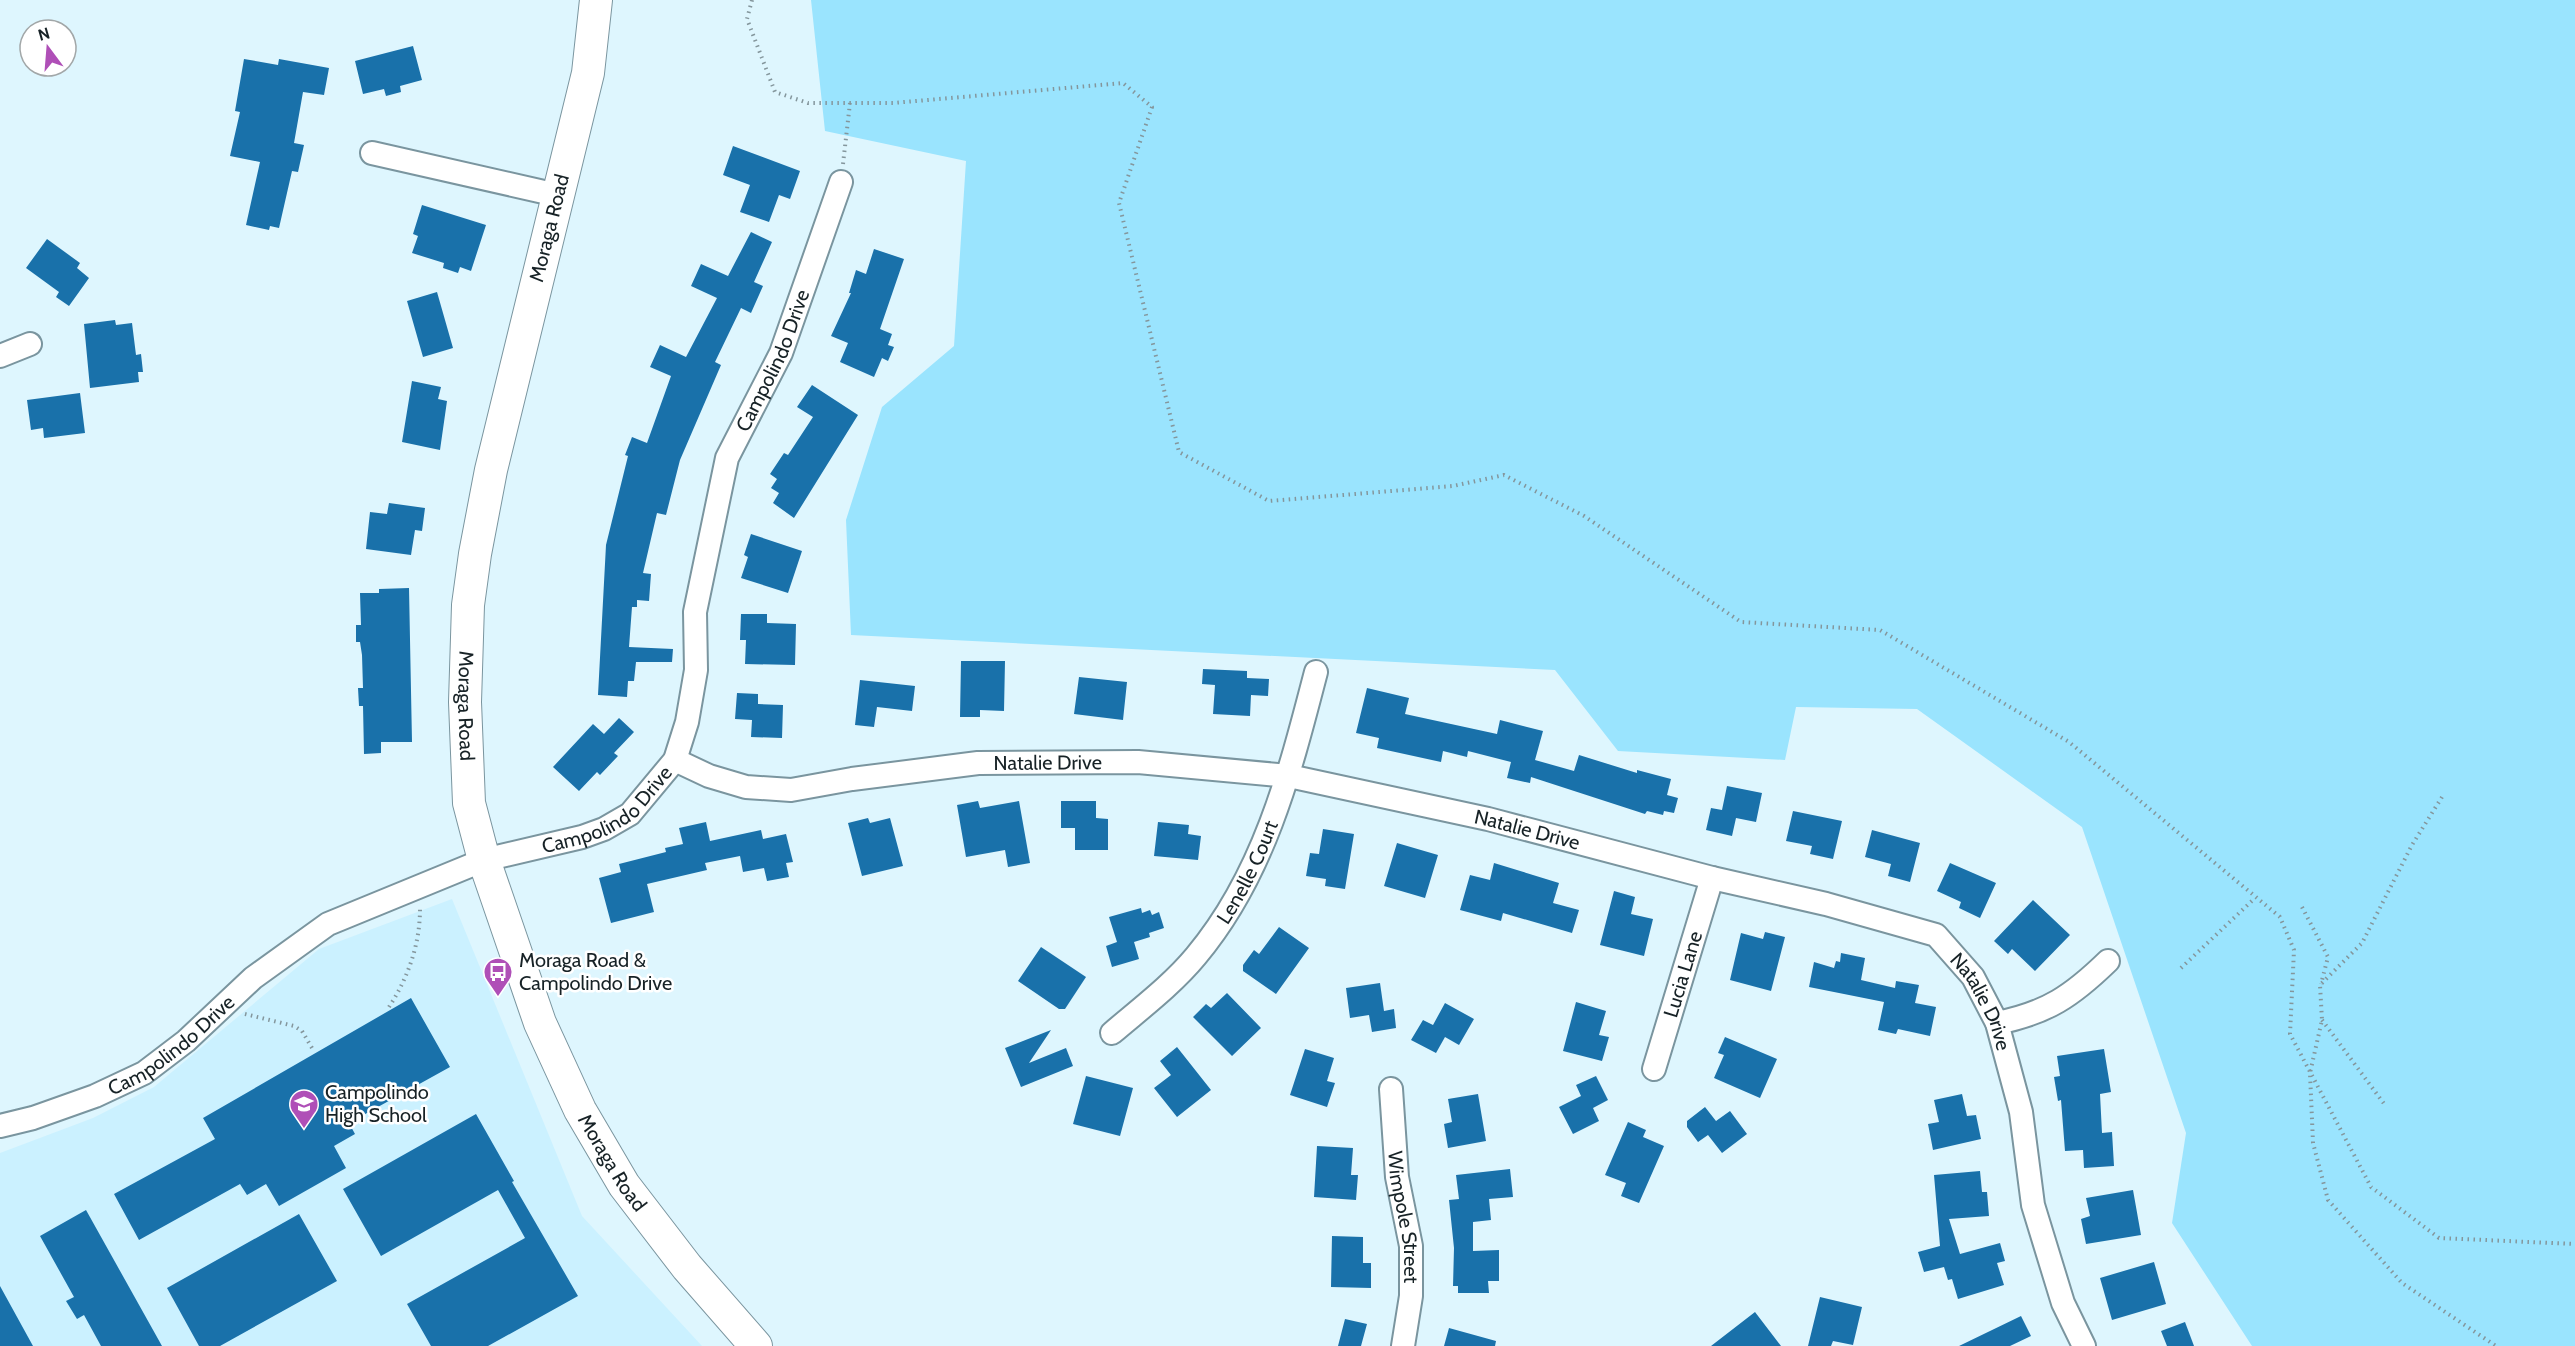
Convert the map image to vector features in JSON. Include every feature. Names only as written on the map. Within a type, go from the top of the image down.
[{"type":"main road","name":"Moraga Road","points":[[596,0],[588,73],[491,470],[468,605],[465,702],[469,803],[484,860],[540,1023],[580,1110],[624,1185],[687,1267],[756,1346]]},
{"type":"street","points":[[372,153],[557,195]]},
{"type":"street","name":"Campolindo Drive","points":[[0,1126],[33,1118],[95,1096],[144,1073],[186,1041],[253,978],[328,924],[484,860],[582,837],[604,829],[630,814],[675,760],[687,722],[696,670],[695,612],[727,458],[781,353],[841,182]]},
{"type":"street","points":[[0,356],[30,344]]},
{"type":"street","name":"Lenelle Court","points":[[1112,1033],[1181,973],[1223,920],[1248,881],[1289,776],[1316,672]]},
{"type":"street","name":"Natalie Drive","points":[[675,760],[709,776],[746,787],[791,790],[852,779],[978,763],[1138,762],[1289,776],[1488,819],[1712,878],[1826,904],[1936,935],[1973,977],[1997,1023],[2021,1112],[2033,1205],[2063,1303],[2084,1346]]},
{"type":"street","name":"Lucia Lane","points":[[1654,1069],[1712,878]]},
{"type":"street","points":[[1997,1023],[2028,1017],[2056,1004],[2081,988],[2108,961]]},
{"type":"street","name":"Wimpole Street","points":[[1391,1089],[1397,1177],[1411,1246],[1411,1296],[1403,1346]]},
{"type":"path","points":[[752,0],[747,19],[775,92],[808,104],[893,103],[1124,83],[1152,107],[1119,203],[1179,452],[1269,501],[1453,486],[1504,475],[1584,516],[1741,622],[1880,630],[2069,742],[2280,917],[2294,950],[2290,1034],[2371,1188],[2439,1238],[2575,1244]]},
{"type":"path","points":[[841,182],[850,103]]},
{"type":"path","points":[[2320,985],[2362,943],[2412,845],[2442,797]]},
{"type":"path","points":[[389,1007],[412,962],[420,926],[420,887]]},
{"type":"path","points":[[2181,968],[2255,898]]},
{"type":"path","points":[[2302,907],[2328,957],[2320,985],[2322,1020],[2310,1072],[2313,1143],[2328,1200],[2402,1283],[2496,1346]]},
{"type":"path","points":[[226,1003],[250,1017],[294,1026],[302,1031],[312,1048]]},
{"type":"path","points":[[2322,1020],[2385,1106]]},
{"type":"shaded area","points":[[811,0],[2575,0],[2575,1346],[2252,1346],[2172,1223],[2186,1133],[2082,827],[1917,709],[1796,707],[1785,760],[1618,751],[1555,670],[851,635],[846,520],[882,407],[954,346],[966,161],[825,131]]},
{"type":"shaded area","name":"Campolindo High School","points":[[452,899],[582,1216],[702,1346],[0,1346],[0,1153],[93,1118],[154,1087],[319,949]]},
{"type":"building","points":[[413,46],[422,80],[400,86],[401,92],[386,96],[384,89],[363,94],[355,61]]},
{"type":"building","points":[[244,59],[278,65],[279,59],[329,68],[324,95],[303,92],[294,143],[304,145],[298,172],[292,171],[279,228],[270,226],[269,230],[246,225],[260,162],[230,156],[240,112],[235,111]]},
{"type":"building","points":[[733,146],[800,171],[790,199],[779,195],[769,222],[740,212],[750,185],[723,175]]},
{"type":"building","points":[[422,205],[486,225],[471,271],[460,267],[458,273],[443,268],[444,263],[412,253],[418,236],[413,234]]},
{"type":"building","points":[[751,232],[772,242],[754,282],[763,286],[751,313],[741,308],[715,362],[721,365],[680,460],[666,515],[657,513],[643,573],[651,574],[649,601],[637,600],[637,607],[632,607],[629,647],[673,649],[672,662],[636,662],[634,681],[628,681],[627,697],[598,695],[606,545],[628,456],[625,455],[632,437],[647,443],[671,376],[650,367],[660,345],[686,357],[717,298],[691,286],[701,264],[728,276]]},
{"type":"building","points":[[47,239],[80,263],[77,268],[89,278],[69,306],[56,297],[59,292],[26,268]]},
{"type":"building","points":[[874,249],[904,259],[880,329],[892,334],[888,345],[894,347],[888,361],[882,358],[874,377],[840,362],[848,343],[831,336],[851,293],[849,293],[856,270],[866,274]]},
{"type":"building","points":[[437,292],[453,348],[423,357],[407,301]]},
{"type":"building","points":[[115,320],[116,325],[132,323],[136,355],[141,354],[143,372],[138,372],[139,382],[90,388],[84,324]]},
{"type":"building","points":[[412,381],[441,387],[438,399],[447,401],[440,450],[402,442]]},
{"type":"building","points":[[812,385],[858,415],[794,518],[773,503],[779,493],[771,488],[777,479],[770,474],[784,453],[788,455],[813,417],[797,407]]},
{"type":"building","points":[[80,393],[85,433],[44,438],[43,428],[31,430],[27,400]]},
{"type":"building","points":[[389,503],[425,508],[422,531],[415,530],[411,555],[366,549],[370,512],[387,514]]},
{"type":"building","points":[[751,534],[802,551],[788,593],[741,578],[748,557],[744,555]]},
{"type":"building","points":[[409,588],[412,742],[381,742],[381,753],[364,754],[363,706],[359,706],[358,688],[363,688],[362,655],[360,642],[356,642],[356,625],[361,625],[360,593],[379,593],[379,589]]},
{"type":"building","points":[[741,614],[767,614],[767,623],[796,624],[795,665],[745,664],[746,640],[740,640]]},
{"type":"building","points":[[961,661],[1005,661],[1004,711],[980,710],[980,717],[960,717]]},
{"type":"building","points":[[1203,669],[1247,671],[1247,678],[1269,679],[1268,696],[1251,695],[1250,716],[1213,714],[1215,685],[1202,684]]},
{"type":"building","points":[[1079,677],[1127,682],[1123,720],[1074,714]]},
{"type":"building","points":[[860,680],[915,686],[912,711],[877,707],[874,727],[855,725]]},
{"type":"building","points":[[1367,688],[1409,698],[1405,714],[1497,734],[1500,720],[1543,731],[1535,760],[1574,771],[1579,755],[1637,773],[1637,770],[1671,779],[1667,795],[1678,798],[1674,813],[1664,811],[1663,815],[1647,811],[1645,814],[1531,777],[1530,783],[1507,778],[1511,762],[1468,751],[1467,757],[1443,751],[1441,762],[1377,748],[1379,738],[1356,733]]},
{"type":"building","points":[[737,693],[758,694],[758,704],[783,705],[782,738],[751,737],[752,720],[735,719]]},
{"type":"building","points":[[619,718],[634,732],[614,753],[618,756],[600,775],[597,772],[579,791],[553,767],[593,724],[604,734]]},
{"type":"building","points":[[1727,786],[1762,793],[1756,822],[1736,818],[1732,836],[1706,830],[1711,808],[1722,810]]},
{"type":"building","points":[[978,801],[980,808],[1019,801],[1030,863],[1008,867],[1005,850],[966,857],[957,805]]},
{"type":"building","points":[[1061,801],[1096,801],[1096,818],[1108,819],[1108,850],[1075,850],[1075,828],[1061,828]]},
{"type":"building","points":[[1793,811],[1842,821],[1833,859],[1810,854],[1812,846],[1786,841]]},
{"type":"building","points":[[868,818],[870,823],[890,818],[903,866],[862,876],[848,823]]},
{"type":"building","points":[[706,822],[710,841],[761,830],[763,839],[786,834],[793,862],[786,863],[789,877],[767,881],[764,868],[743,872],[740,856],[705,863],[707,870],[647,884],[654,912],[611,923],[599,878],[621,872],[619,864],[666,852],[665,848],[683,844],[679,828]]},
{"type":"building","points":[[1158,822],[1189,825],[1188,834],[1201,836],[1198,860],[1154,856]]},
{"type":"building","points":[[1323,829],[1354,834],[1345,889],[1325,886],[1326,879],[1306,876],[1310,853],[1319,854]]},
{"type":"building","points":[[1872,830],[1920,843],[1910,882],[1888,876],[1891,864],[1865,857]]},
{"type":"building","points":[[1397,843],[1438,855],[1425,898],[1384,886]]},
{"type":"building","points":[[1494,863],[1559,883],[1553,903],[1579,910],[1572,933],[1503,913],[1501,921],[1460,910],[1470,875],[1490,880]]},
{"type":"building","points":[[1950,863],[1996,883],[1980,918],[1959,908],[1961,902],[1937,891]]},
{"type":"building","points":[[1614,891],[1635,897],[1631,914],[1653,919],[1644,956],[1600,945]]},
{"type":"building","points":[[2033,900],[2070,935],[2035,971],[2012,949],[2008,954],[1994,941]]},
{"type":"building","points":[[1141,908],[1142,913],[1150,910],[1152,915],[1159,912],[1164,928],[1149,933],[1150,937],[1134,942],[1139,959],[1112,967],[1106,946],[1117,942],[1109,917]]},
{"type":"building","points":[[1279,927],[1309,948],[1276,994],[1243,971],[1243,965],[1254,950],[1259,954]]},
{"type":"building","points":[[1765,932],[1785,937],[1771,991],[1730,980],[1741,933],[1763,939]]},
{"type":"building","points":[[1041,947],[1086,977],[1065,1009],[1059,1009],[1018,981]]},
{"type":"building","points":[[1841,953],[1865,958],[1861,980],[1895,988],[1896,981],[1919,985],[1915,1003],[1936,1007],[1930,1036],[1898,1029],[1896,1034],[1878,1030],[1884,1002],[1809,987],[1814,962],[1834,968],[1836,961],[1840,962]]},
{"type":"building","points":[[1380,983],[1384,1011],[1394,1009],[1396,1028],[1372,1032],[1369,1015],[1350,1018],[1346,988]]},
{"type":"building","points":[[1227,993],[1261,1028],[1232,1056],[1193,1017],[1206,1004],[1211,1008]]},
{"type":"building","points":[[411,998],[450,1067],[349,1123],[355,1134],[334,1146],[346,1168],[279,1206],[266,1184],[247,1195],[240,1184],[139,1240],[114,1194],[215,1139],[203,1118]]},
{"type":"building","points":[[1576,1002],[1606,1011],[1599,1035],[1609,1037],[1602,1061],[1563,1051]]},
{"type":"building","points":[[1445,1003],[1474,1019],[1459,1045],[1445,1037],[1436,1053],[1411,1040],[1423,1020],[1433,1025]]},
{"type":"building","points":[[1051,1030],[1029,1063],[1066,1048],[1073,1066],[1021,1087],[1005,1048]]},
{"type":"building","points":[[1725,1037],[1777,1059],[1760,1098],[1714,1078],[1724,1055],[1718,1053]]},
{"type":"building","points":[[1177,1047],[1211,1090],[1177,1117],[1154,1088],[1171,1075],[1160,1061]]},
{"type":"building","points":[[1305,1049],[1334,1058],[1327,1081],[1335,1083],[1327,1107],[1290,1095]]},
{"type":"building","points":[[2104,1049],[2111,1092],[2100,1094],[2102,1133],[2112,1132],[2114,1166],[2084,1168],[2083,1150],[2065,1151],[2061,1100],[2058,1101],[2054,1077],[2060,1076],[2057,1056]]},
{"type":"building","points":[[1086,1076],[1133,1088],[1120,1136],[1073,1124]]},
{"type":"building","points":[[1596,1076],[1608,1100],[1593,1108],[1599,1121],[1573,1134],[1559,1107],[1581,1096],[1576,1085]]},
{"type":"building","points":[[1478,1094],[1486,1141],[1448,1148],[1444,1124],[1452,1122],[1448,1099]]},
{"type":"building","points":[[1962,1094],[1967,1116],[1976,1115],[1981,1139],[1933,1150],[1928,1124],[1939,1122],[1934,1100]]},
{"type":"building","points":[[1705,1107],[1716,1121],[1730,1111],[1747,1134],[1722,1153],[1708,1135],[1698,1142],[1687,1127],[1687,1121]]},
{"type":"building","points":[[476,1114],[514,1181],[512,1182],[578,1296],[488,1346],[431,1346],[407,1304],[525,1238],[498,1190],[381,1256],[343,1189]]},
{"type":"building","points":[[1628,1122],[1646,1130],[1643,1137],[1664,1146],[1639,1203],[1621,1196],[1626,1183],[1605,1175]]},
{"type":"building","points":[[1317,1146],[1353,1148],[1351,1175],[1358,1175],[1356,1200],[1314,1197]]},
{"type":"building","points":[[1510,1169],[1513,1197],[1489,1199],[1491,1220],[1473,1222],[1473,1251],[1499,1250],[1499,1281],[1488,1281],[1489,1293],[1458,1293],[1458,1286],[1453,1286],[1454,1248],[1449,1200],[1459,1199],[1456,1175]]},
{"type":"building","points":[[1980,1171],[1982,1192],[1987,1192],[1989,1216],[1949,1219],[1960,1254],[2000,1243],[2005,1261],[1997,1263],[2004,1285],[1958,1299],[1952,1279],[1948,1280],[1944,1267],[1924,1272],[1918,1252],[1940,1246],[1934,1175]]},
{"type":"building","points":[[2133,1190],[2141,1235],[2086,1244],[2081,1219],[2090,1216],[2086,1198]]},
{"type":"building","points":[[86,1210],[162,1346],[101,1346],[84,1315],[77,1319],[66,1301],[74,1297],[40,1236]]},
{"type":"building","points":[[299,1214],[337,1281],[220,1346],[199,1346],[167,1288]]},
{"type":"building","points":[[1332,1236],[1363,1237],[1363,1263],[1371,1263],[1371,1288],[1331,1287]]},
{"type":"building","points":[[2154,1262],[2166,1304],[2112,1320],[2100,1278]]},
{"type":"building","points":[[0,1286],[33,1346],[0,1346]]},
{"type":"building","points":[[1820,1297],[1862,1307],[1853,1345],[1833,1341],[1831,1346],[1808,1346]]},
{"type":"building","points":[[1755,1312],[1781,1346],[1711,1346]]},
{"type":"building","points":[[2021,1316],[2031,1336],[2010,1346],[1959,1346]]},
{"type":"building","points":[[1345,1319],[1367,1324],[1361,1346],[1338,1346]]},
{"type":"building","points":[[2185,1322],[2194,1346],[2167,1346],[2161,1331]]},
{"type":"building","points":[[1449,1328],[1496,1341],[1495,1346],[1444,1346]]},
{"type":"place","name":"Moraga Road & Campolindo Drive","points":[[498,998]]},
{"type":"place","name":"Campolindo High School","points":[[304,1130]]}]
